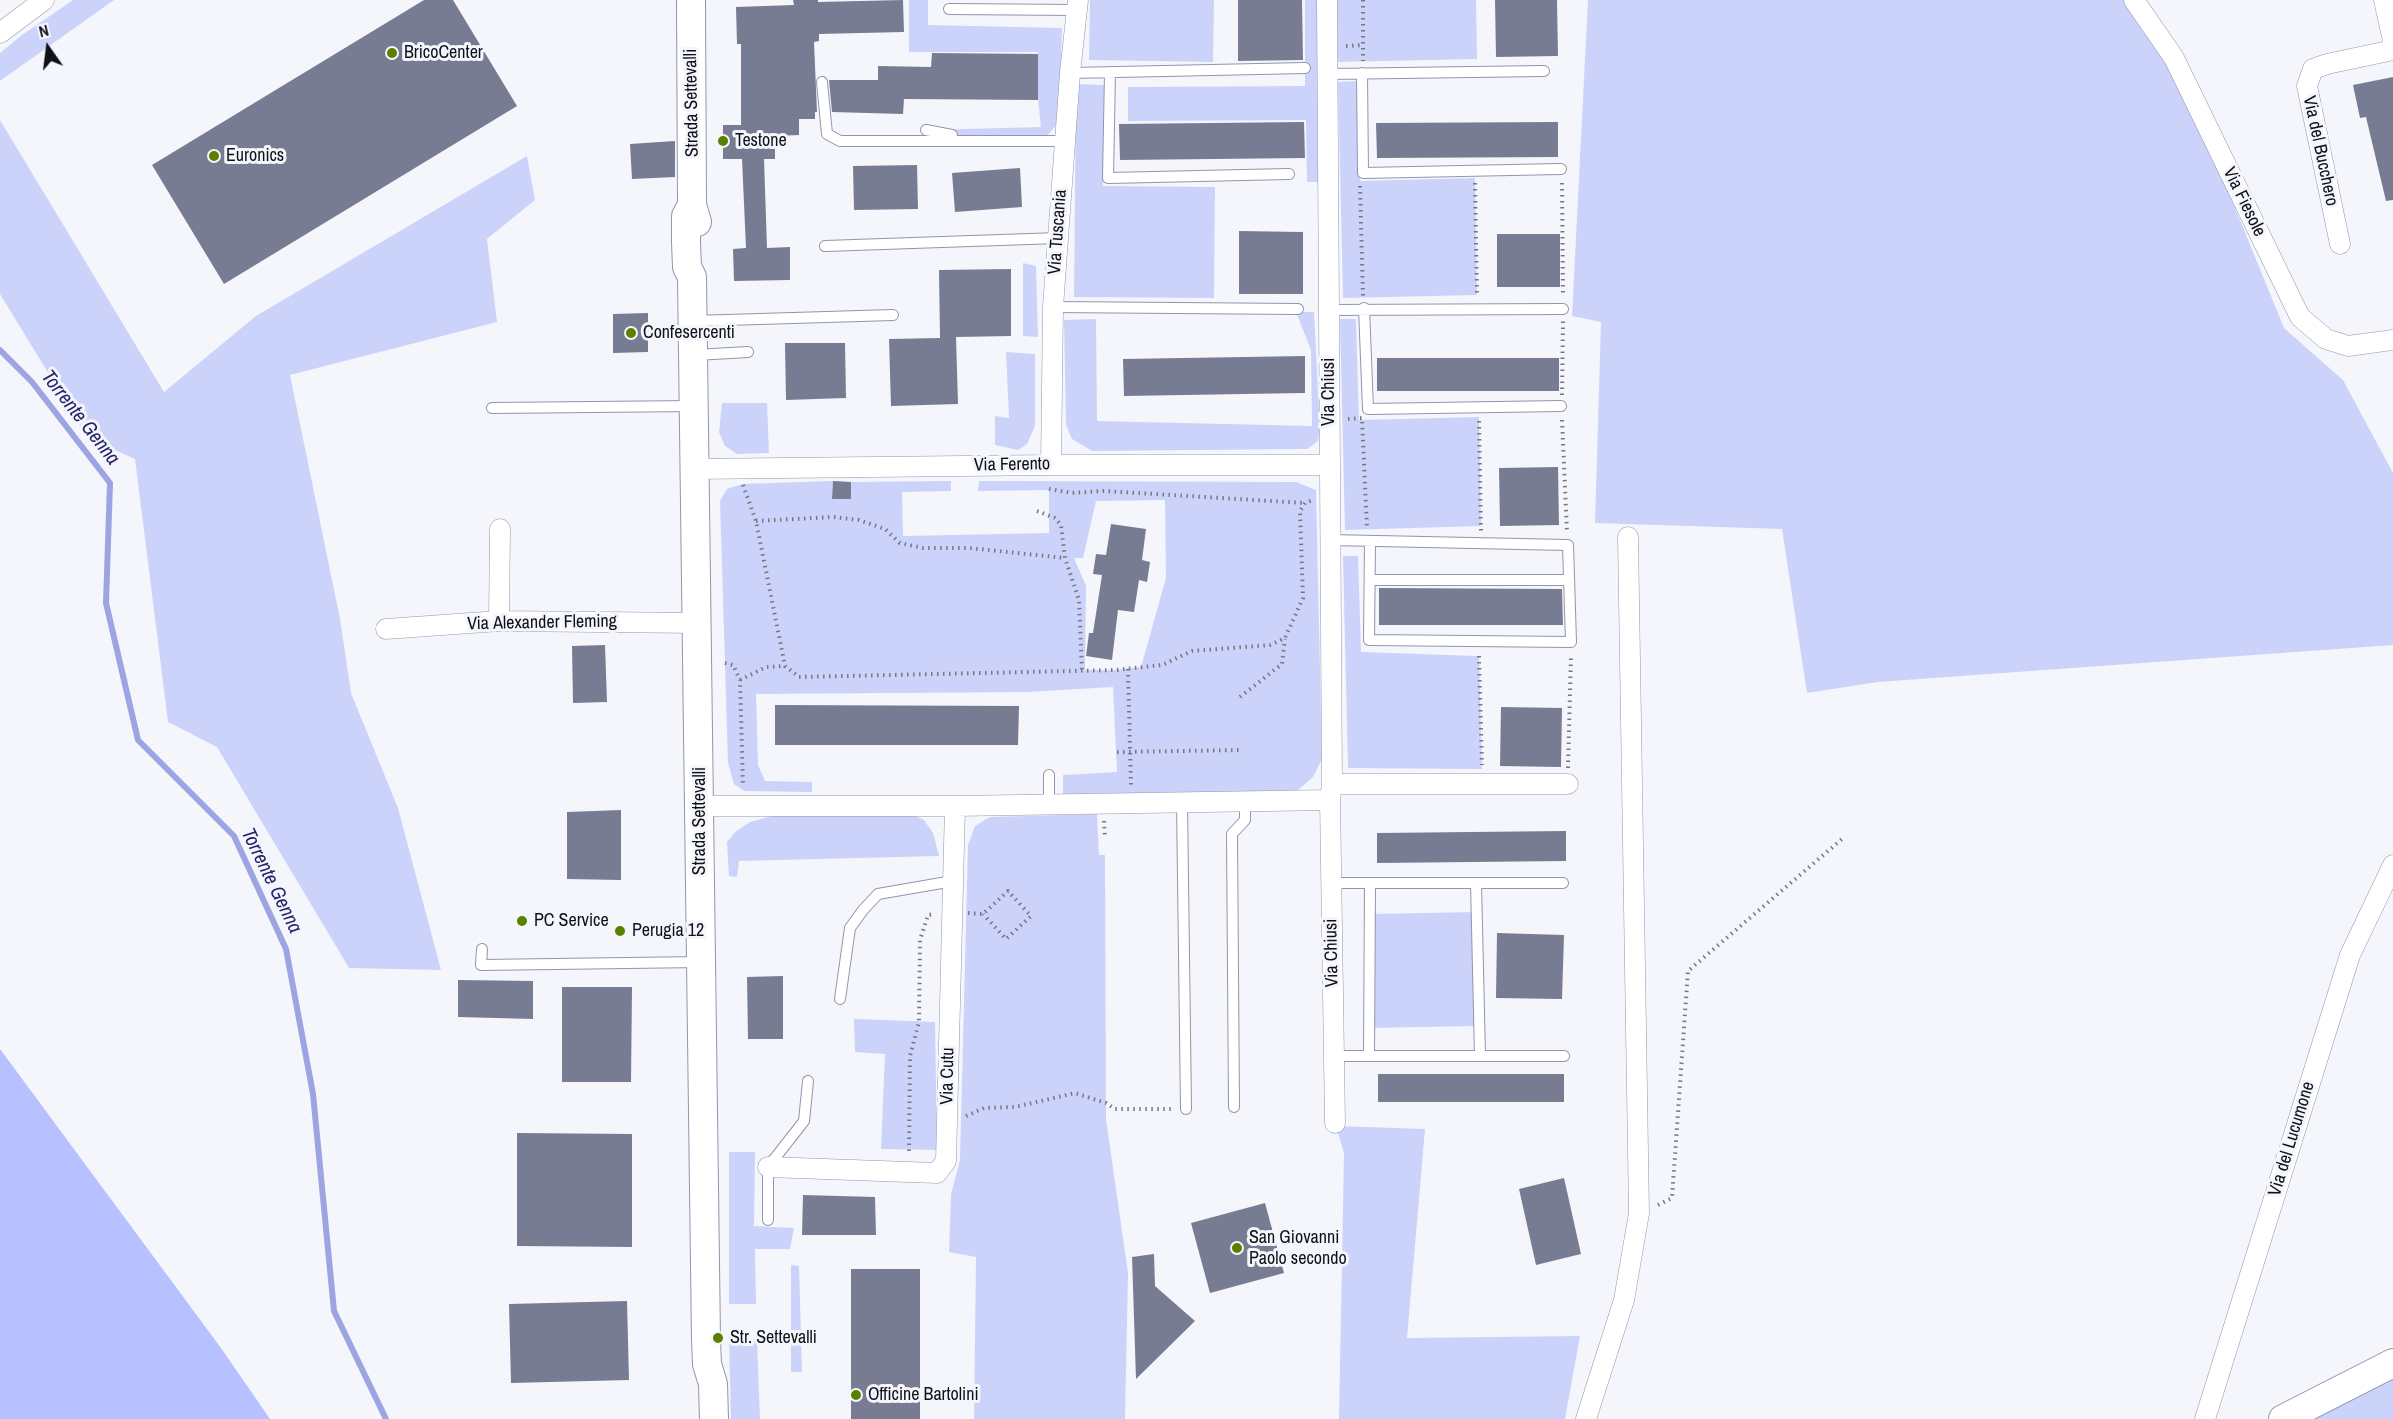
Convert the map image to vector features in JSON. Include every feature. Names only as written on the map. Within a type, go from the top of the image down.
[{"type":"main road","name":"Strada Settevalli","points":[[691,0],[693,205],[697,216],[698,266],[692,277],[693,406],[698,623],[707,1364],[713,1384],[714,1419]]},
{"type":"main road","points":[[2283,1419],[2393,1363]]},
{"type":"main road","name":"Strada Settevalli","points":[[700,1419],[699,1383],[707,1364]]},
{"type":"street","points":[[0,33],[44,0]]},
{"type":"street","name":"Via Chiusi","points":[[1327,0],[1331,882],[1335,1123]]},
{"type":"street","name":"Via Fiesole","points":[[2134,0],[2174,58],[2300,317],[2326,339],[2348,346],[2393,340]]},
{"type":"street","points":[[2384,0],[2393,41]]},
{"type":"street","name":"Via Tuscania","points":[[1051,465],[1053,307],[1077,5]]},
{"type":"street","name":"Via del Bucchero","points":[[2340,244],[2307,86],[2313,69],[2393,50]]},
{"type":"street","name":"Via Ferento","points":[[694,469],[1329,465]]},
{"type":"street","points":[[499,621],[500,529]]},
{"type":"street","points":[[1586,1419],[1624,1300],[1639,1213],[1629,537]]},
{"type":"street","name":"Via Alexander Fleming","points":[[386,629],[499,621],[698,623]]},
{"type":"street","points":[[700,806],[955,806],[1245,800],[1331,792],[1568,784]]},
{"type":"street","name":"Via Cutu","points":[[768,1167],[937,1173],[946,1161],[955,806]]},
{"type":"street","name":"Via del Lucumone","points":[[2205,1419],[2350,955],[2393,865]]},
{"type":"lane","points":[[949,9],[1077,5]]},
{"type":"lane","points":[[1070,73],[1305,68]]},
{"type":"lane","points":[[1328,74],[1544,71]]},
{"type":"lane","points":[[1110,72],[1108,178],[1289,174]]},
{"type":"lane","points":[[1362,74],[1363,172],[1561,169]]},
{"type":"lane","points":[[822,82],[827,134],[840,141],[1065,141]]},
{"type":"lane","points":[[926,130],[985,140]]},
{"type":"lane","points":[[825,246],[1059,238]]},
{"type":"lane","points":[[1053,307],[1298,309]]},
{"type":"lane","points":[[1329,310],[1364,308],[1563,309]]},
{"type":"lane","points":[[1364,308],[1368,409],[1561,406]]},
{"type":"lane","points":[[693,321],[893,315]]},
{"type":"lane","points":[[693,355],[748,352]]},
{"type":"lane","points":[[492,408],[693,406]]},
{"type":"lane","points":[[1329,540],[1568,545],[1571,642],[1369,640],[1370,541]]},
{"type":"lane","points":[[1370,580],[1569,580]]},
{"type":"lane","points":[[1049,775],[1049,803]]},
{"type":"lane","points":[[1234,1107],[1232,834],[1245,820],[1245,800]]},
{"type":"lane","points":[[1182,801],[1186,1109]]},
{"type":"lane","points":[[840,999],[850,928],[878,894],[953,881]]},
{"type":"lane","points":[[1331,882],[1563,883]]},
{"type":"lane","points":[[1369,1056],[1370,883]]},
{"type":"lane","points":[[1476,883],[1480,1056]]},
{"type":"lane","points":[[482,949],[481,965],[701,962]]},
{"type":"lane","points":[[1334,1056],[1564,1056]]},
{"type":"lane","points":[[768,1220],[768,1167],[804,1121],[808,1081]]},
{"type":"path","points":[[1362,74],[1363,0]]},
{"type":"path","points":[[1561,169],[1563,309],[1561,406],[1568,545]]},
{"type":"path","points":[[1475,178],[1478,308]]},
{"type":"path","points":[[1360,181],[1364,308]]},
{"type":"path","points":[[1479,417],[1481,543]]},
{"type":"path","points":[[1342,419],[1373,420]]},
{"type":"path","points":[[1362,420],[1367,529],[1370,541]]},
{"type":"path","points":[[740,467],[742,484],[756,521],[785,666],[799,677],[1128,669],[1161,665],[1192,651],[1270,645],[1285,638]]},
{"type":"path","points":[[1049,489],[1072,493],[1104,491],[1305,503],[1317,498]]},
{"type":"path","points":[[1240,697],[1282,664],[1285,638],[1304,598],[1300,512],[1305,503]]},
{"type":"path","points":[[1037,511],[1055,518],[1061,525],[1065,558],[1079,600],[1082,671]]},
{"type":"path","points":[[756,521],[833,517],[859,520],[885,529],[900,543],[923,548],[969,548],[1065,558]]},
{"type":"path","points":[[1480,641],[1482,769]]},
{"type":"path","points":[[1568,784],[1571,642]]},
{"type":"path","points":[[725,663],[733,665],[740,680],[744,791]]},
{"type":"path","points":[[740,680],[766,667],[785,666]]},
{"type":"path","points":[[1128,669],[1131,793]]},
{"type":"path","points":[[1117,752],[1242,750]]},
{"type":"path","points":[[1104,812],[1104,838]]},
{"type":"path","points":[[1639,1213],[1672,1198],[1688,971],[1842,839]]},
{"type":"path","points":[[961,1118],[984,1108],[1015,1107],[1075,1093],[1106,1103],[1115,1109],[1186,1109]]},
{"type":"shaded area","points":[[73,0],[114,0],[0,81],[0,53]]},
{"type":"shaded area","points":[[909,0],[928,0],[928,25],[1062,28],[1059,122],[1048,135],[927,140],[926,130],[1041,127],[1038,100],[1038,52],[909,52]]},
{"type":"shaded area","points":[[1090,0],[1214,0],[1213,62],[1089,60]]},
{"type":"shaded area","points":[[1305,0],[1319,0],[1319,182],[1307,182],[1306,120],[1128,121],[1128,87],[1305,86]]},
{"type":"shaded area","points":[[1337,0],[1476,0],[1477,59],[1338,62]]},
{"type":"shaded area","points":[[1588,0],[2130,0],[2174,58],[2284,328],[2343,380],[2393,473],[2393,645],[1878,682],[1807,693],[1782,529],[1595,523],[1601,322],[1572,316]]},
{"type":"shaded area","points":[[1358,81],[1360,181],[1475,178],[1477,295],[1343,298],[1338,82]]},
{"type":"shaded area","points":[[1076,84],[1104,85],[1103,186],[1215,187],[1214,298],[1074,297]]},
{"type":"shaded area","points":[[0,120],[164,392],[256,316],[527,156],[535,200],[487,239],[497,322],[290,375],[340,619],[351,693],[398,808],[441,970],[349,968],[217,747],[168,722],[135,459],[88,438],[0,294]]},
{"type":"shaded area","points":[[1023,263],[1036,266],[1038,337],[1023,336]]},
{"type":"shaded area","points":[[1296,312],[1314,312],[1320,429],[1318,441],[1307,449],[1092,451],[1072,439],[1066,425],[1064,320],[1096,319],[1097,421],[1312,426],[1311,350]]},
{"type":"shaded area","points":[[1340,319],[1356,319],[1359,420],[1479,417],[1481,526],[1345,530]]},
{"type":"shaded area","points":[[1006,352],[1035,354],[1035,426],[1027,444],[1018,450],[995,445],[995,416],[1009,418]]},
{"type":"shaded area","points":[[722,403],[767,403],[769,453],[737,454],[725,446],[719,432]]},
{"type":"shaded area","points":[[833,481],[832,499],[851,499],[851,482],[951,481],[951,491],[902,492],[903,536],[1049,533],[1049,490],[978,491],[979,481],[1296,482],[1316,490],[1322,759],[1313,777],[1297,791],[1063,794],[1063,775],[1117,772],[1113,687],[1027,692],[756,694],[758,765],[765,781],[812,782],[812,792],[744,791],[734,784],[728,763],[720,501],[727,489],[742,484]],"holes":[[[1165,500],[1166,578],[1141,667],[1085,670],[1086,586],[1074,558],[1083,558],[1096,501]]]},
{"type":"shaded area","points":[[1343,556],[1358,556],[1361,652],[1479,656],[1482,769],[1348,768]]},
{"type":"shaded area","points":[[911,814],[924,820],[933,833],[939,856],[739,861],[737,877],[729,876],[727,842],[735,832],[750,822],[772,816]]},
{"type":"shaded area","points":[[1097,814],[1099,855],[1105,855],[1106,1119],[1128,1273],[1125,1419],[974,1419],[976,1257],[949,1252],[951,1194],[960,1160],[968,845],[975,826],[990,817]]},
{"type":"shaded area","points":[[1477,912],[1480,1026],[1369,1028],[1370,914]]},
{"type":"shaded area","points":[[854,1019],[935,1022],[937,1150],[881,1149],[885,1054],[855,1052]]},
{"type":"shaded area","points":[[0,1049],[221,1348],[270,1419],[0,1419]]},
{"type":"shaded area","points":[[1336,1126],[1425,1129],[1407,1338],[1580,1336],[1565,1419],[1339,1419],[1344,1153]]},
{"type":"shaded area","points":[[729,1152],[755,1152],[754,1226],[794,1228],[790,1249],[755,1249],[756,1304],[729,1304]]},
{"type":"shaded area","points":[[791,1265],[799,1266],[802,1372],[791,1372]]},
{"type":"shaded area","points":[[729,1338],[757,1339],[760,1419],[731,1419]]},
{"type":"shaded area","points":[[2393,1363],[2393,1419],[2283,1419]]},
{"type":"building","points":[[424,0],[453,0],[517,106],[224,284],[152,165]]},
{"type":"building","points":[[793,0],[818,0],[818,2],[903,0],[904,32],[819,34],[819,41],[814,42],[817,112],[815,112],[815,119],[799,119],[799,135],[775,136],[775,159],[764,159],[767,248],[790,247],[790,280],[734,281],[733,249],[746,248],[742,159],[723,159],[723,125],[741,125],[741,44],[737,44],[736,7],[794,5]]},
{"type":"building","points":[[1238,0],[1302,0],[1303,60],[1238,61]]},
{"type":"building","points":[[1495,0],[1557,0],[1558,56],[1496,57]]},
{"type":"building","points":[[932,53],[1038,54],[1038,100],[904,99],[903,114],[832,112],[829,80],[878,80],[878,66],[931,67]]},
{"type":"building","points":[[2393,77],[2393,200],[2386,201],[2366,117],[2360,118],[2353,85]]},
{"type":"building","points":[[1304,122],[1305,158],[1120,160],[1119,124]]},
{"type":"building","points":[[1558,122],[1558,157],[1377,158],[1376,123]]},
{"type":"building","points":[[675,141],[675,177],[632,179],[630,144]]},
{"type":"building","points":[[917,165],[918,209],[854,210],[853,166]]},
{"type":"building","points":[[1020,168],[1022,207],[955,212],[952,173]]},
{"type":"building","points":[[1239,231],[1303,232],[1303,294],[1239,294]]},
{"type":"building","points":[[1497,234],[1560,234],[1560,287],[1497,287]]},
{"type":"building","points":[[1011,269],[1011,336],[956,337],[958,404],[891,406],[889,339],[940,338],[939,270]]},
{"type":"building","name":"Confesercenti","points":[[648,313],[648,352],[613,353],[613,314]]},
{"type":"building","points":[[785,343],[845,343],[846,398],[786,400]]},
{"type":"building","points":[[1305,356],[1305,393],[1124,396],[1123,359]]},
{"type":"building","points":[[1377,358],[1559,358],[1559,391],[1377,391]]},
{"type":"building","points":[[1558,467],[1559,525],[1500,526],[1499,468]]},
{"type":"building","points":[[833,481],[851,482],[851,499],[832,499]]},
{"type":"building","points":[[1111,524],[1146,529],[1142,560],[1150,562],[1147,582],[1139,580],[1134,612],[1118,610],[1112,660],[1086,656],[1089,633],[1093,633],[1102,575],[1093,574],[1096,554],[1106,555]]},
{"type":"building","points":[[1379,588],[1562,589],[1563,625],[1379,625]]},
{"type":"building","points":[[605,645],[607,702],[573,703],[572,646]]},
{"type":"building","points":[[775,705],[1019,706],[1018,745],[775,745]]},
{"type":"building","points":[[1501,707],[1562,708],[1561,767],[1500,766]]},
{"type":"building","points":[[621,810],[621,880],[567,879],[567,812]]},
{"type":"building","points":[[1566,831],[1566,861],[1377,863],[1377,833]]},
{"type":"building","points":[[1497,933],[1564,935],[1562,999],[1496,998]]},
{"type":"building","points":[[783,976],[783,1039],[748,1039],[747,977]]},
{"type":"building","points":[[458,980],[533,981],[533,1019],[458,1017]]},
{"type":"building","points":[[562,987],[632,987],[631,1082],[562,1082]]},
{"type":"building","points":[[1378,1074],[1564,1074],[1564,1102],[1378,1102]]},
{"type":"building","points":[[517,1133],[632,1134],[632,1247],[517,1246]]},
{"type":"building","points":[[1564,1178],[1581,1254],[1536,1265],[1519,1189]]},
{"type":"building","points":[[803,1195],[875,1197],[876,1235],[802,1235]]},
{"type":"building","name":"San Giovanni Paolo secondo","points":[[1265,1203],[1284,1273],[1210,1293],[1191,1223]]},
{"type":"building","points":[[1154,1254],[1155,1286],[1195,1321],[1136,1379],[1132,1257]]},
{"type":"building","points":[[851,1269],[920,1269],[920,1419],[851,1419]]},
{"type":"building","points":[[627,1301],[629,1380],[511,1383],[509,1304]]},
{"type":"waterway","name":"Torrente Genna","points":[[0,350],[32,382],[110,483],[106,603],[138,740],[234,836],[286,949],[313,1094],[334,1311],[386,1419]]},
{"type":"place","name":"BricoCenter","points":[[392,53]]},
{"type":"place","name":"Testone","points":[[723,141]]},
{"type":"place","name":"Euronics","points":[[214,156]]},
{"type":"place","name":"Confesercenti","points":[[631,333]]},
{"type":"place","name":"PC Service","points":[[522,921]]},
{"type":"place","name":"Perugia 12","points":[[620,931]]},
{"type":"place","name":"San Giovanni Paolo secondo","points":[[1237,1248]]},
{"type":"place","name":"Str. Settevalli","points":[[718,1338]]},
{"type":"place","name":"Officine Bartolini","points":[[856,1395]]}]
